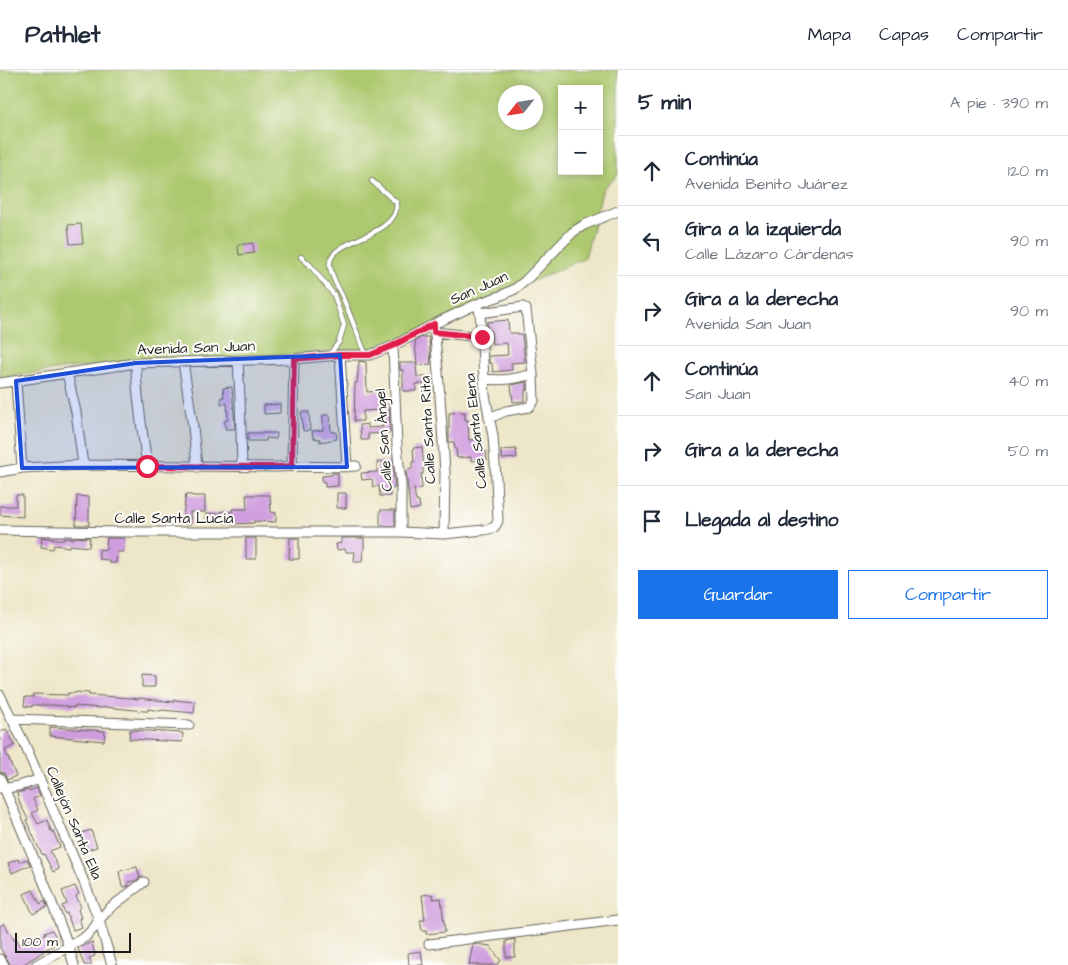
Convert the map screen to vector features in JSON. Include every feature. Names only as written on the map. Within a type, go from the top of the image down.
[{"type":"street","name":"San Juan","points":[[392,346],[478,309],[515,289],[573,232],[584,225],[618,211]]},
{"type":"street","points":[[478,309],[523,307],[526,310],[534,401],[529,407],[500,413],[489,418]]},
{"type":"street","name":"Calle Santa Elena","points":[[478,309],[482,337],[485,395],[493,436],[498,521],[496,525]]},
{"type":"street","points":[[434,328],[482,337]]},
{"type":"street","name":"Calle Santa Rita","points":[[434,328],[445,472],[444,534]]},
{"type":"street","name":"Avenida San Juan","points":[[0,383],[136,363],[370,355],[392,346]]},
{"type":"street","name":"Calle San Ángel","points":[[392,346],[397,446],[401,484],[401,532]]},
{"type":"street","points":[[340,355],[347,467]]},
{"type":"street","points":[[292,466],[294,359]]},
{"type":"street","points":[[238,361],[242,467]]},
{"type":"street","points":[[183,362],[197,467]]},
{"type":"street","points":[[136,363],[136,388],[147,466]]},
{"type":"street","points":[[67,373],[76,412],[84,465]]},
{"type":"street","points":[[484,379],[511,380],[532,374]]},
{"type":"street","points":[[16,381],[22,468]]},
{"type":"street","points":[[0,472],[22,468],[84,465],[197,467],[356,466]]},
{"type":"street","name":"Calle Santa Lucía","points":[[0,530],[110,532],[347,531],[444,534],[484,530],[493,528],[496,525]]},
{"type":"street","name":"Callejón Santa Ella","points":[[0,695],[40,779],[84,882],[99,920],[112,965]]},
{"type":"street","points":[[12,719],[189,725]]},
{"type":"street","points":[[0,778],[2,788],[68,946],[74,965]]},
{"type":"street","points":[[2,788],[26,784],[40,779]]},
{"type":"street","points":[[36,965],[84,937],[110,908],[144,882]]},
{"type":"street","points":[[428,944],[618,920]]},
{"type":"street","points":[[0,959],[4,965]]},
{"type":"lane","points":[[366,355],[330,268],[330,259],[334,253],[342,248],[380,229],[390,221],[396,211],[396,203],[372,181]]},
{"type":"lane","points":[[301,257],[310,265],[334,296],[344,326],[339,342],[328,356]]},
{"type":"highlighted area","points":[[340,355],[347,467],[22,468],[16,381],[136,363]]},
{"type":"green space","points":[[0,70],[618,70],[618,175],[603,188],[585,258],[378,349],[70,368],[0,378]]},
{"type":"building","points":[[81,224],[83,243],[70,244],[68,225]]},
{"type":"building","points":[[253,243],[254,253],[239,255],[238,245]]},
{"type":"building","points":[[508,320],[509,333],[522,334],[525,362],[511,363],[512,370],[493,372],[492,363],[489,363],[489,356],[508,355],[507,343],[492,344],[491,330],[488,330],[487,322]]},
{"type":"building","points":[[422,337],[429,337],[431,364],[417,365],[415,341]]},
{"type":"building","points":[[359,361],[366,362],[367,392],[384,391],[385,404],[389,404],[390,433],[368,434],[368,440],[361,440],[360,425],[368,424],[368,428],[383,427],[381,410],[363,411],[363,421],[354,421],[355,383],[357,383]]},
{"type":"building","points":[[400,363],[416,363],[417,377],[432,377],[433,384],[416,384],[416,391],[403,391],[403,370],[400,370]]},
{"type":"building","points":[[527,382],[525,401],[513,402],[511,385]]},
{"type":"building","points":[[232,387],[235,429],[225,429],[225,420],[228,420],[227,403],[221,404],[221,397],[224,397],[223,388]]},
{"type":"building","points":[[280,404],[280,413],[264,414],[264,405]]},
{"type":"building","points":[[301,412],[309,412],[310,430],[303,431]]},
{"type":"building","points":[[465,412],[465,420],[468,420],[469,440],[482,439],[483,451],[486,451],[487,460],[471,461],[471,457],[457,458],[454,442],[449,442],[449,413]]},
{"type":"building","points":[[323,415],[330,415],[331,432],[336,432],[337,439],[320,442],[320,439],[313,438],[312,431],[323,430]]},
{"type":"building","points":[[248,433],[277,433],[276,439],[266,438],[266,441],[248,441]]},
{"type":"building","points":[[422,447],[424,468],[423,474],[421,474],[422,488],[414,489],[416,501],[419,501],[420,508],[410,510],[406,470],[412,469],[412,462],[414,462],[413,448]]},
{"type":"building","points":[[516,449],[517,458],[502,459],[501,450]]},
{"type":"building","points":[[392,461],[395,488],[390,489],[390,496],[380,496],[379,486],[373,487],[372,479],[362,480],[361,473],[377,472],[377,462]]},
{"type":"building","points":[[332,473],[338,473],[338,486],[325,487],[325,482],[322,482],[322,476],[332,475]]},
{"type":"building","points":[[337,493],[346,493],[346,508],[337,508]]},
{"type":"building","points":[[186,494],[205,496],[205,512],[190,512],[191,524],[184,524],[182,522]]},
{"type":"building","points":[[16,495],[23,495],[23,517],[0,515],[0,506],[16,506]]},
{"type":"building","points":[[246,495],[270,495],[271,512],[276,513],[276,522],[254,521],[254,523],[232,524],[206,522],[206,513],[221,514],[221,511],[232,512],[232,509],[247,509]]},
{"type":"building","points":[[77,496],[89,497],[89,525],[76,525]]},
{"type":"building","points":[[380,510],[395,510],[395,526],[380,525]]},
{"type":"building","points":[[42,537],[64,540],[64,538],[74,539],[74,537],[90,538],[89,547],[54,545],[53,549],[41,547]]},
{"type":"building","points":[[107,538],[124,538],[123,552],[117,552],[116,563],[109,563],[109,560],[99,559],[99,549],[106,550]]},
{"type":"building","points":[[246,538],[256,538],[256,559],[246,559]]},
{"type":"building","points":[[290,538],[299,538],[299,559],[289,559]]},
{"type":"building","points":[[341,538],[364,538],[362,562],[354,562],[355,552],[346,552],[345,549],[337,550],[336,544],[341,543]]},
{"type":"building","points":[[142,675],[155,676],[155,687],[142,687]]},
{"type":"building","points":[[68,693],[89,693],[89,695],[195,702],[194,713],[105,707],[24,706],[25,697],[33,697],[33,694],[68,695]]},
{"type":"building","points":[[50,727],[105,731],[104,741],[50,736]]},
{"type":"building","points":[[6,729],[15,745],[5,750],[16,776],[7,780],[4,773],[0,772],[0,732]]},
{"type":"building","points":[[130,730],[183,733],[182,742],[129,739]]},
{"type":"building","points":[[37,788],[40,796],[33,799],[38,810],[32,813],[38,824],[47,820],[60,847],[50,851],[59,869],[53,872],[44,854],[42,855],[26,820],[28,819],[20,804],[17,793]]},
{"type":"building","points":[[91,830],[97,847],[87,850],[82,833]]},
{"type":"building","points":[[18,859],[19,862],[27,859],[30,865],[12,873],[8,863]]},
{"type":"building","points":[[137,867],[140,878],[128,882],[129,886],[122,887],[119,871]]},
{"type":"building","points":[[75,886],[79,894],[76,896],[81,907],[78,909],[82,927],[73,930],[67,913],[65,914],[62,906],[67,904],[62,891]]},
{"type":"building","points":[[33,890],[40,904],[45,901],[47,907],[33,914],[24,894]]},
{"type":"building","points":[[432,894],[433,899],[441,898],[445,932],[426,934],[426,931],[422,931],[420,920],[425,920],[422,895]]},
{"type":"building","points":[[4,923],[20,946],[31,940],[32,942],[45,935],[44,933],[52,930],[58,941],[22,965],[10,965],[0,948],[0,926]]},
{"type":"building","points":[[515,939],[515,957],[506,957],[506,941]]},
{"type":"building","points":[[92,942],[95,956],[89,958],[92,965],[84,965],[78,948]]},
{"type":"building","points":[[473,945],[490,946],[501,961],[496,965],[469,965]]},
{"type":"building","points":[[421,951],[423,965],[409,965],[408,953]]},
{"type":"route","points":[[147,466],[292,466],[294,359],[340,355],[370,355],[434,324],[434,332],[482,337]]}]
